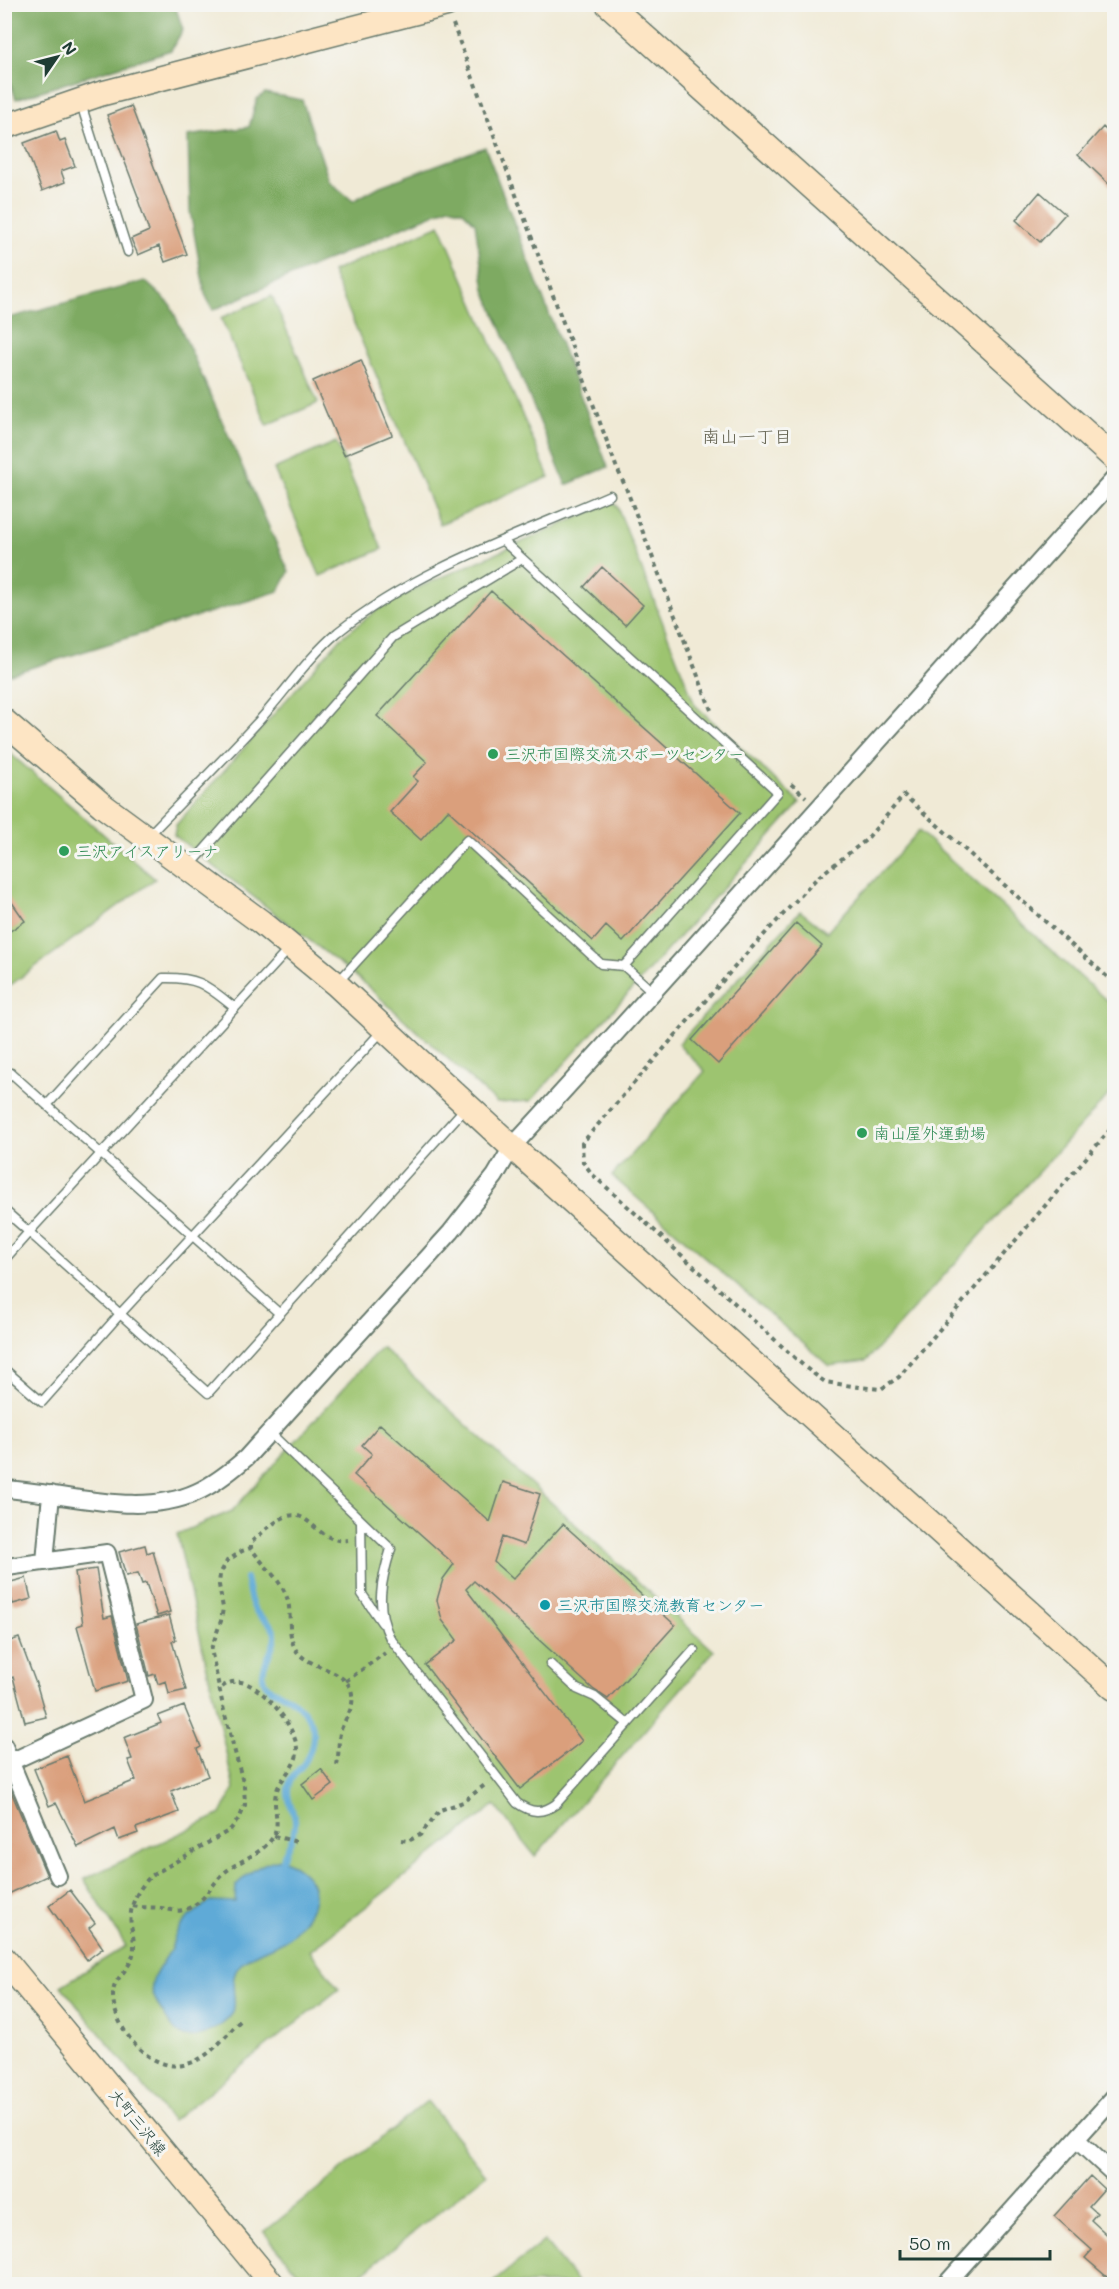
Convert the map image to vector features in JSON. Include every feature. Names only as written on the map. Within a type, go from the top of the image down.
[{"type":"street","points":[[608,4],[1114,458]]},
{"type":"street","points":[[4,126],[80,100],[446,5]]},
{"type":"street","points":[[4,1489],[149,1504],[175,1500],[197,1492],[222,1478],[246,1458],[451,1232],[495,1176],[512,1147],[654,993],[1114,478]]},
{"type":"street","points":[[4,721],[102,806],[261,922],[336,984],[512,1147],[1114,1688]]},
{"type":"street","points":[[45,1562],[51,1494]]},
{"type":"street","points":[[4,1569],[107,1553],[144,1700],[7,1757],[58,1876]]},
{"type":"street","name":"大町三沢線","points":[[4,1959],[273,2284]]},
{"type":"street","points":[[946,2284],[1114,2097]]},
{"type":"street","points":[[1077,2140],[1114,2174]]},
{"type":"lane","points":[[80,100],[128,252]]},
{"type":"lane","points":[[146,838],[257,723],[336,634],[396,592],[503,541],[610,495]]},
{"type":"lane","points":[[503,541],[778,792],[624,966]]},
{"type":"lane","points":[[187,868],[393,637],[522,559]]},
{"type":"lane","points":[[336,984],[467,840],[602,964],[624,966],[654,993]]},
{"type":"lane","points":[[4,1260],[291,947]]},
{"type":"lane","points":[[47,1106],[163,978],[184,978],[202,982],[235,1008]]},
{"type":"lane","points":[[4,1369],[42,1402],[120,1314],[385,1028]]},
{"type":"lane","points":[[4,1081],[11,1073],[280,1314]]},
{"type":"lane","points":[[4,1210],[208,1393],[468,1106]]},
{"type":"lane","points":[[269,1432],[391,1550],[381,1585],[380,1597],[384,1626]]},
{"type":"lane","points":[[361,1521],[362,1594],[396,1645],[517,1803],[529,1811],[550,1809],[570,1791],[694,1650]]},
{"type":"lane","points":[[550,1664],[577,1689],[595,1697],[628,1724]]},
{"type":"path","points":[[446,5],[616,466],[714,715]]},
{"type":"path","points":[[782,777],[818,807]]},
{"type":"path","points":[[1114,983],[904,795],[866,840],[818,876],[582,1143],[584,1162],[592,1174],[806,1368],[825,1382],[881,1389],[899,1377],[1114,1125]]},
{"type":"path","points":[[337,1765],[341,1745],[340,1733],[352,1703],[352,1692],[342,1677],[312,1664],[299,1654],[293,1645],[287,1598],[251,1548],[250,1542],[284,1518],[293,1515],[308,1521],[319,1533],[334,1541],[360,1539]]},
{"type":"path","points":[[240,2021],[205,2056],[186,2065],[172,2066],[139,2049],[120,2025],[113,1993],[115,1985],[133,1957],[131,1922],[136,1894],[151,1876],[230,1830],[240,1817],[245,1805],[244,1786],[211,1649],[223,1608],[219,1585],[220,1574],[227,1561],[251,1548]]},
{"type":"path","points":[[346,1681],[396,1645]]},
{"type":"path","points":[[133,1906],[182,1911],[205,1897],[220,1876],[263,1847],[274,1836],[277,1826],[274,1798],[277,1788],[297,1755],[293,1732],[267,1699],[242,1682],[227,1683],[220,1689]]},
{"type":"path","points":[[401,1840],[408,1841],[420,1835],[440,1810],[463,1802],[497,1776]]},
{"type":"path","points":[[274,1836],[297,1842]]},
{"type":"green space","points":[[5,4],[175,5],[183,30],[171,50],[16,99],[5,68]]},
{"type":"green space","points":[[265,93],[302,100],[329,181],[353,201],[380,186],[485,147],[608,467],[566,485],[485,290],[475,223],[463,211],[449,207],[213,310],[205,294],[190,211],[188,136],[249,127],[257,99]]},
{"type":"green space","points":[[440,225],[549,477],[440,524],[332,272]]},
{"type":"green space","points":[[145,281],[170,304],[289,572],[279,591],[11,674],[5,673],[5,319]]},
{"type":"green space","points":[[272,296],[318,403],[267,425],[221,318]]},
{"type":"green space","points":[[336,442],[382,549],[320,576],[274,469]]},
{"type":"green space","name":"三沢市国際交流スポーツセンター","points":[[613,502],[617,506],[695,705],[800,803],[531,1101],[497,1103],[358,978],[174,835],[176,825],[341,638],[381,607],[422,586]]},
{"type":"green space","name":"三沢アイスアリーナ","points":[[5,749],[155,879],[5,989]]},
{"type":"green space","name":"南山屋外運動場","points":[[919,831],[1114,1007],[1114,1089],[866,1361],[829,1366],[612,1176],[705,1071],[678,1044],[800,911],[827,932]]},
{"type":"green space","points":[[381,1347],[714,1651],[535,1856],[495,1805],[310,1951],[339,1989],[172,2121],[61,1986],[126,1946],[84,1879],[221,1814],[234,1788],[177,1534],[232,1511]]},
{"type":"green space","points":[[427,2101],[486,2174],[349,2284],[307,2284],[264,2232]]},
{"type":"green space","points":[[544,2241],[579,2284],[491,2284]]},
{"type":"water","points":[[282,1859],[300,1870],[312,1883],[314,1900],[311,1909],[290,1937],[253,1955],[237,1969],[233,1982],[234,2008],[232,2014],[222,2025],[198,2036],[183,2036],[168,2021],[152,1992],[155,1976],[171,1949],[181,1925],[210,1901],[235,1902],[236,1885],[257,1868]]},
{"type":"building","points":[[131,106],[187,254],[165,262],[159,246],[138,255],[131,239],[149,231],[107,115]]},
{"type":"building","points":[[1103,127],[1114,138],[1114,189],[1078,155]]},
{"type":"building","points":[[56,131],[60,142],[65,140],[75,166],[61,171],[65,182],[42,191],[24,143]]},
{"type":"building","points":[[1040,192],[1065,214],[1040,242],[1016,220]]},
{"type":"building","points":[[361,360],[392,435],[344,455],[313,381]]},
{"type":"building","points":[[602,567],[643,605],[625,625],[584,587]]},
{"type":"building","points":[[491,591],[740,813],[623,942],[606,926],[593,941],[448,810],[421,840],[390,812],[418,781],[413,777],[427,762],[377,716]]},
{"type":"building","points":[[4,891],[25,921],[4,935]]},
{"type":"building","points":[[796,923],[822,946],[718,1064],[692,1040]]},
{"type":"building","name":"三沢市国際交流教育センター","points":[[380,1424],[490,1522],[503,1482],[540,1494],[524,1545],[502,1537],[494,1562],[513,1579],[563,1524],[675,1625],[608,1699],[593,1689],[474,1581],[466,1589],[582,1741],[520,1789],[425,1665],[457,1640],[442,1620],[437,1600],[443,1579],[454,1564],[354,1475],[372,1454],[362,1445]]},
{"type":"building","points":[[145,1545],[147,1553],[153,1551],[170,1612],[157,1616],[146,1583],[142,1584],[138,1573],[126,1576],[119,1552]]},
{"type":"building","points":[[96,1569],[104,1618],[112,1616],[128,1681],[95,1691],[77,1626],[83,1624],[75,1572]]},
{"type":"building","points":[[26,1578],[31,1599],[13,1604],[7,1583]]},
{"type":"building","points":[[169,1615],[176,1640],[172,1641],[186,1690],[169,1694],[166,1681],[158,1684],[155,1674],[149,1676],[136,1624]]},
{"type":"building","points":[[19,1638],[46,1717],[25,1722],[13,1677],[9,1679],[4,1668],[4,1643]]},
{"type":"building","points":[[184,1706],[201,1747],[197,1749],[208,1776],[171,1791],[179,1812],[136,1828],[138,1833],[119,1840],[115,1829],[78,1847],[56,1803],[49,1806],[34,1769],[67,1756],[84,1801],[136,1780],[128,1760],[132,1759],[124,1738],[161,1723],[158,1716]]},
{"type":"building","points":[[321,1769],[333,1785],[313,1800],[302,1784]]},
{"type":"building","points":[[4,1775],[47,1876],[4,1896]]},
{"type":"building","points":[[70,1890],[95,1923],[89,1928],[103,1948],[87,1960],[49,1906]]},
{"type":"building","points":[[1090,2176],[1104,2189],[1089,2206],[1097,2213],[1091,2220],[1114,2241],[1114,2283],[1085,2258],[1092,2250],[1054,2216]]},
{"type":"waterway","points":[[246,1578],[254,1608],[275,1633],[274,1642],[263,1670],[264,1681],[270,1689],[286,1696],[298,1706],[309,1718],[313,1728],[313,1740],[308,1757],[289,1784],[289,1798],[295,1825],[282,1859]]},
{"type":"place","name":"三沢市国際交流スポーツセンター","points":[[493,754]]},
{"type":"place","name":"三沢アイスアリーナ","points":[[64,851]]},
{"type":"place","name":"南山屋外運動場","points":[[862,1133]]},
{"type":"place","name":"三沢市国際交流教育センター","points":[[545,1605]]},
{"type":"district","name":"南山一丁目","points":[[747,437]]}]
